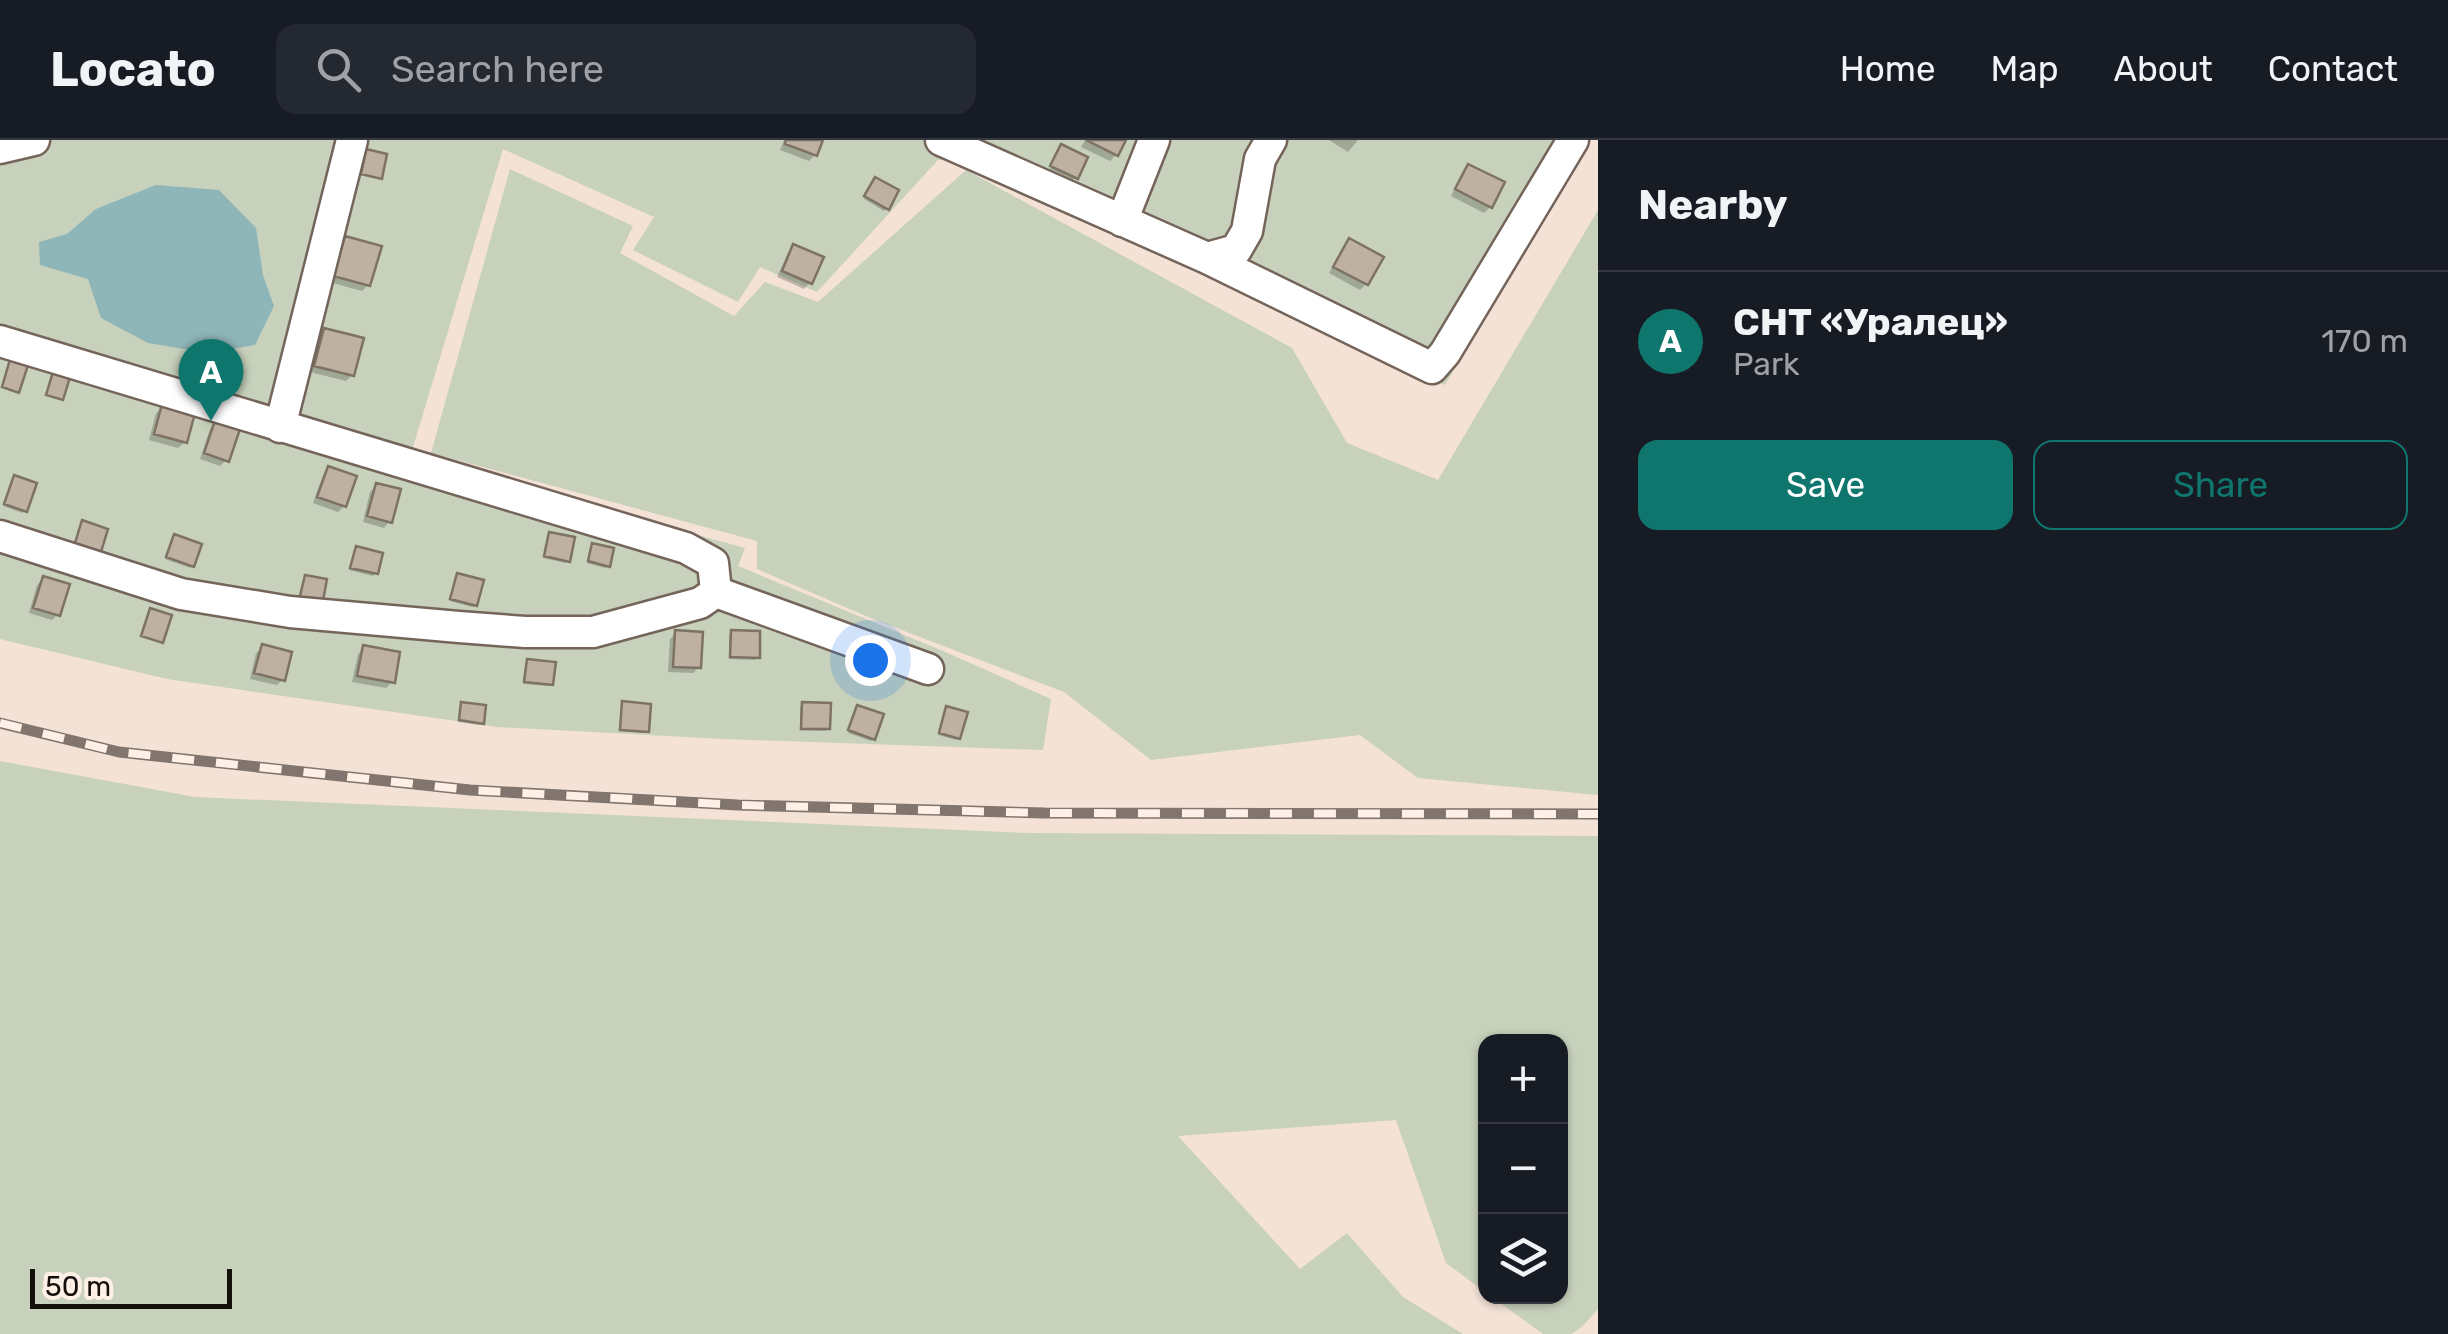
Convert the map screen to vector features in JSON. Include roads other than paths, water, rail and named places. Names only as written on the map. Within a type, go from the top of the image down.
[{"type":"lane","points":[[0,148],[34,140]]},
{"type":"lane","points":[[280,427],[352,140]]},
{"type":"lane","points":[[1122,221],[1154,140]]},
{"type":"lane","points":[[1207,258],[1236,250],[1248,231],[1260,159],[1270,140]]},
{"type":"lane","points":[[952,143],[1207,258],[1432,368],[1445,353],[1573,140]]},
{"type":"lane","points":[[0,341],[686,548],[713,563],[716,592]]},
{"type":"lane","points":[[0,536],[181,594],[290,612],[525,632],[593,632],[700,602],[716,592]]},
{"type":"lane","points":[[716,592],[928,669]]},
{"type":"water","points":[[156,185],[219,190],[256,228],[263,275],[274,306],[255,345],[207,353],[148,343],[101,318],[88,279],[40,265],[39,242],[67,234],[96,209]]},
{"type":"railway","points":[[0,723],[119,752],[470,790],[738,805],[1045,813],[1598,814]]},
{"type":"place","name":"СНТ «Уралец»","points":[[211,421]]}]
